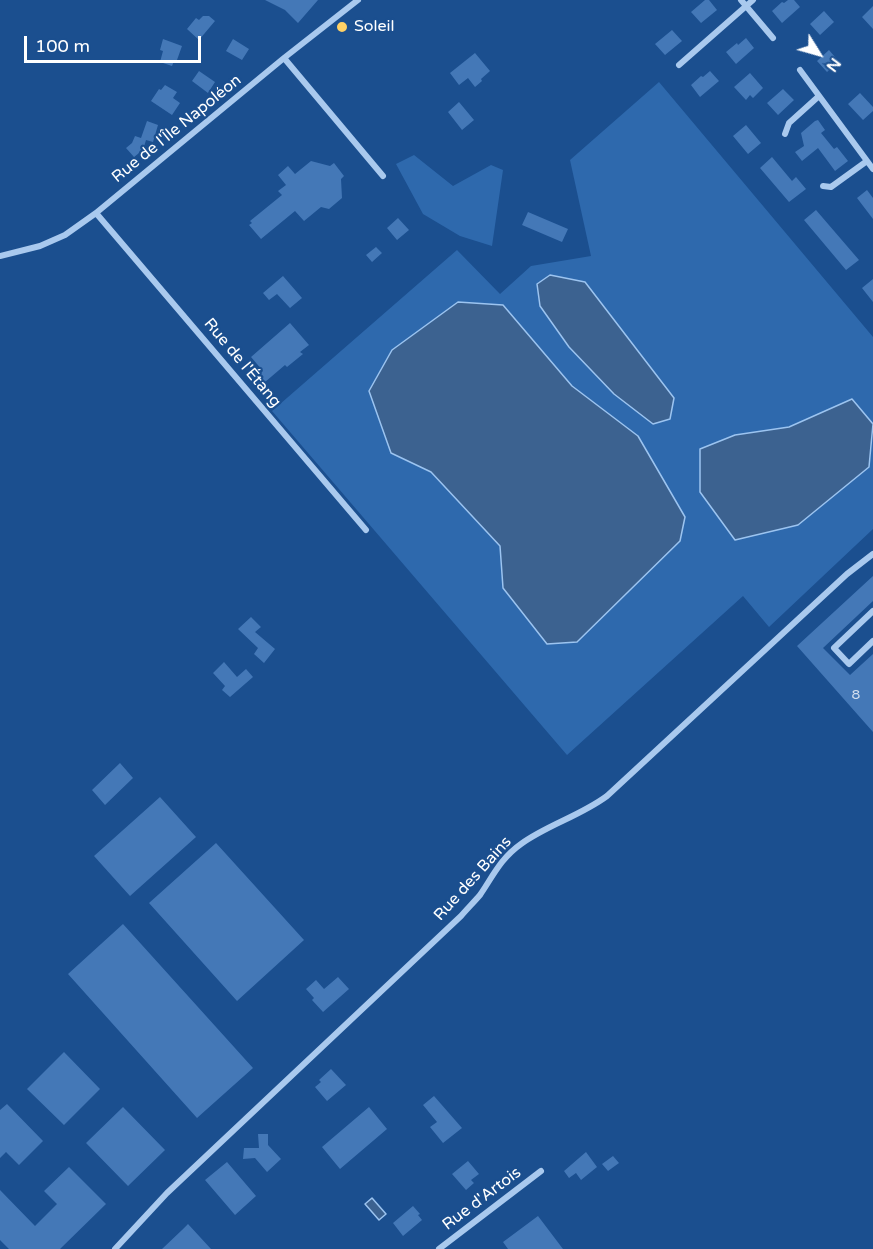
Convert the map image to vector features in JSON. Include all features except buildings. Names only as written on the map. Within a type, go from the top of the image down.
[{"type":"street","name":"Rue de l'Île Napoléon","points":[[0,256],[40,246],[57,239],[96,213],[358,0]]},
{"type":"street","points":[[741,0],[774,38]]},
{"type":"street","points":[[679,65],[753,0]]},
{"type":"street","points":[[284,58],[383,177]]},
{"type":"street","points":[[800,70],[873,169]]},
{"type":"street","points":[[784,134],[789,123],[819,96]]},
{"type":"street","points":[[823,186],[831,187],[867,161]]},
{"type":"street","name":"Rue de l'Étang","points":[[96,213],[366,530]]},
{"type":"street","name":"Rue des Bains","points":[[115,1249],[167,1193],[461,916],[479,895],[494,871],[520,844],[589,809],[607,796],[847,574],[873,554]]},
{"type":"street","points":[[872,643],[849,664],[834,648],[873,611]]},
{"type":"street","name":"Rue d'Artois","points":[[439,1249],[541,1171]]},
{"type":"shaded area","points":[[659,82],[873,337],[873,424],[852,399],[789,428],[735,435],[869,467],[873,434],[873,529],[769,627],[743,596],[567,755],[272,411],[457,250],[500,294],[531,266],[591,256],[570,160]],"holes":[[[537,284],[569,347],[540,306]],[[503,305],[572,386],[638,436],[503,588],[500,546],[431,472]]]},
{"type":"shaded area","points":[[414,155],[453,186],[491,165],[503,170],[492,246],[460,236],[423,214],[396,164]]},
{"type":"shaded area","points":[[550,275],[585,282],[674,398],[670,419],[653,424],[614,394],[569,347],[540,306],[537,284]]},
{"type":"shaded area","points":[[458,302],[503,305],[572,386],[638,436],[685,517],[680,541],[577,642],[547,644],[503,588],[500,546],[431,472],[391,453],[369,391],[392,350]]},
{"type":"shaded area","points":[[852,399],[873,424],[869,467],[798,525],[735,540],[700,492],[700,449],[735,435],[789,427]]},
{"type":"shaded area","points":[[372,1198],[386,1214],[379,1220],[365,1204]]},
{"type":"place","name":"Soleil","points":[[342,27]]}]
